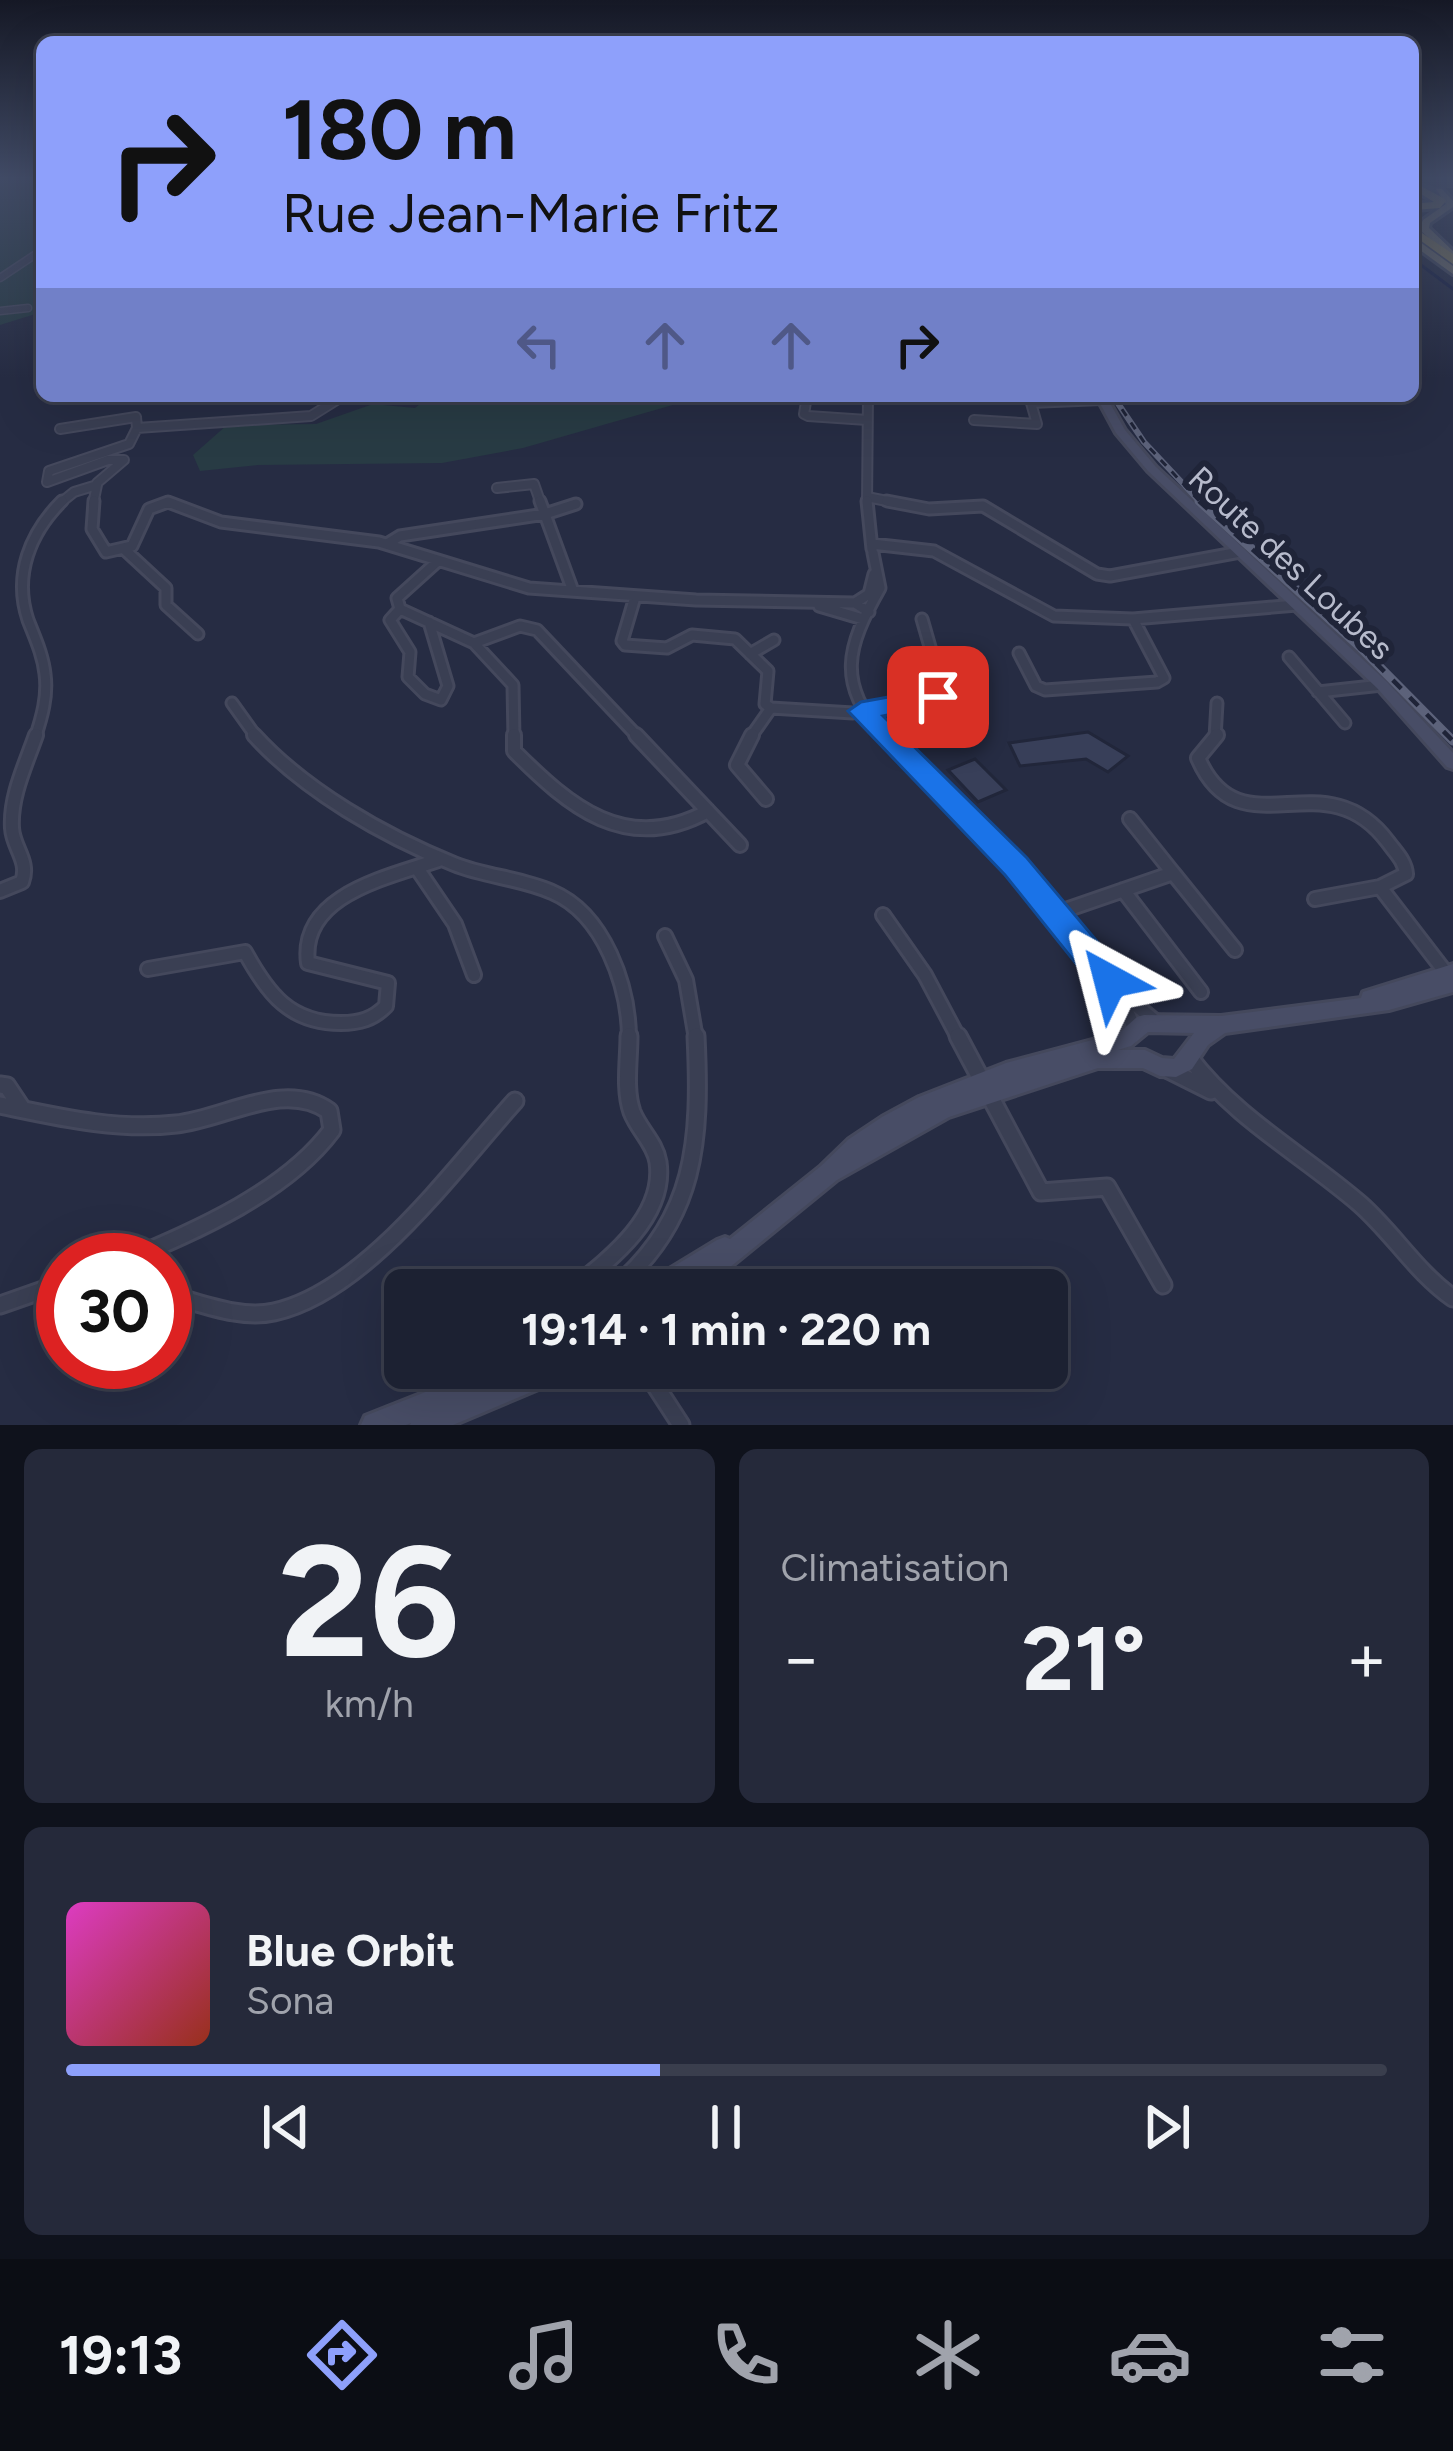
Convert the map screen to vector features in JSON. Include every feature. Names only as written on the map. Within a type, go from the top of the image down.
[{"type":"highway","points":[[1419,246],[1453,272]]},
{"type":"main road","name":"Route des Loubes","points":[[1104,402],[1152,469],[1382,685],[1453,763]]},
{"type":"main road","points":[[708,1269],[829,1173],[987,1087],[1124,1040],[1140,1025],[1221,1025],[1389,1002],[1451,978]]},
{"type":"main road","points":[[1163,1023],[1185,1037],[1190,1055]]},
{"type":"main road","points":[[987,1087],[1097,1059],[1181,1066],[1201,1039],[1221,1025]]},
{"type":"main road","points":[[1134,1033],[1155,1064]]},
{"type":"main road","points":[[692,1269],[744,1238]]},
{"type":"main road","points":[[377,1425],[465,1389]]},
{"type":"main road","points":[[422,1425],[507,1389]]},
{"type":"street","points":[[0,278],[36,254]]},
{"type":"street","points":[[0,311],[28,308]]},
{"type":"street","points":[[137,428],[311,416],[333,402]]},
{"type":"street","points":[[806,402],[804,414],[868,420]]},
{"type":"street","points":[[848,610],[874,585],[867,497],[868,402]]},
{"type":"street","points":[[974,420],[1037,424],[1031,403],[1045,402]]},
{"type":"street","points":[[0,891],[22,882],[26,871],[11,824],[46,685],[22,594],[29,552],[50,515],[80,488],[97,483],[124,460],[108,460],[47,482],[50,471],[129,444],[137,428],[136,417],[60,429]]},
{"type":"street","points":[[97,483],[90,516],[93,538],[106,552],[132,546],[149,509],[168,502],[221,522],[387,544],[529,588],[810,604],[866,615]]},
{"type":"street","points":[[497,488],[534,484],[573,592]]},
{"type":"street","points":[[867,497],[929,509],[983,506],[1096,574],[1110,576],[1240,552]]},
{"type":"street","points":[[387,544],[400,536],[545,514],[576,504]]},
{"type":"street","points":[[854,634],[881,581],[872,549]]},
{"type":"street","points":[[872,549],[934,551],[1054,616],[1133,620],[1297,605]]},
{"type":"street","points":[[125,550],[166,588],[166,605],[198,634]]},
{"type":"street","points":[[400,609],[397,598],[438,561]]},
{"type":"street","points":[[635,597],[622,640],[625,645],[668,648],[692,635],[735,639],[769,671],[765,704],[771,708],[861,711],[938,697],[944,692],[922,619]]},
{"type":"street","points":[[400,609],[390,620],[410,652],[408,677],[425,694],[441,700],[448,686],[429,622]]},
{"type":"street","points":[[400,609],[474,643],[513,685],[514,751],[586,818],[612,826],[677,825],[708,811]]},
{"type":"street","points":[[848,610],[854,634],[850,674],[861,711],[1057,914],[1110,981],[1130,1013],[1134,1033]]},
{"type":"street","points":[[1019,652],[1036,686],[1045,690],[1156,682],[1164,678],[1133,620]]},
{"type":"street","points":[[474,643],[520,626],[537,630],[740,845]]},
{"type":"street","points":[[750,653],[774,640]]},
{"type":"street","points":[[1289,657],[1345,723]]},
{"type":"street","points":[[1318,692],[1382,685]]},
{"type":"street","points":[[232,703],[254,736],[318,788],[441,859],[573,903],[597,935],[624,994],[630,1102],[637,1129],[658,1160],[658,1174],[627,1243],[596,1269]]},
{"type":"street","points":[[1217,703],[1222,728],[1216,742],[1198,758],[1223,794],[1247,806],[1337,804],[1362,813],[1405,864],[1406,874],[1380,887],[1315,899]]},
{"type":"street","points":[[766,799],[737,765],[742,748],[771,708]]},
{"type":"street","points":[[1130,819],[1235,950]]},
{"type":"street","points":[[148,969],[244,952],[273,996],[297,1018],[314,1024],[369,1020],[386,1006],[388,983],[308,963],[302,947],[307,933],[334,900],[441,859]]},
{"type":"street","points":[[417,868],[455,924],[474,975]]},
{"type":"street","points":[[1057,914],[1173,873]]},
{"type":"street","points":[[1380,887],[1451,978]]},
{"type":"street","points":[[1123,890],[1201,992]]},
{"type":"street","points":[[883,915],[926,975],[1041,1192],[1107,1187],[1163,1285]]},
{"type":"street","points":[[634,1269],[689,1186],[698,1060],[695,1015],[684,969],[665,936]]},
{"type":"street","points":[[1110,981],[1163,1023]]},
{"type":"street","points":[[1190,1055],[1219,1095]]},
{"type":"street","points":[[1155,1064],[1219,1095],[1364,1207],[1420,1274],[1453,1298]]},
{"type":"street","points":[[0,1085],[11,1090],[21,1107]]},
{"type":"street","points":[[0,1105],[92,1124],[137,1127],[185,1124],[296,1097],[316,1100],[329,1111],[334,1120],[328,1139],[309,1159],[184,1233]]},
{"type":"street","points":[[192,1300],[254,1314],[306,1301],[355,1270],[514,1101]]},
{"type":"street","points":[[0,1305],[36,1294]]},
{"type":"street","points":[[658,1389],[681,1425]]},
{"type":"shaded area","points":[[0,244],[36,244],[36,314],[0,325]]},
{"type":"shaded area","points":[[422,402],[683,402],[523,448],[442,463],[258,465],[200,471],[193,455],[227,425],[316,424],[373,404],[415,408]]},
{"type":"building","points":[[1088,732],[1128,756],[1108,772],[1086,759],[1020,766],[1009,743]]},
{"type":"building","points":[[975,759],[1006,790],[978,802],[948,770]]},
{"type":"waterway","points":[[1419,264],[1453,289]]},
{"type":"railway","points":[[1117,402],[1144,442],[1200,502]]},
{"type":"railway","points":[[1200,502],[1361,648],[1453,741]]},
{"type":"route","points":[[938,697],[861,711],[1040,892],[1110,981]]}]
